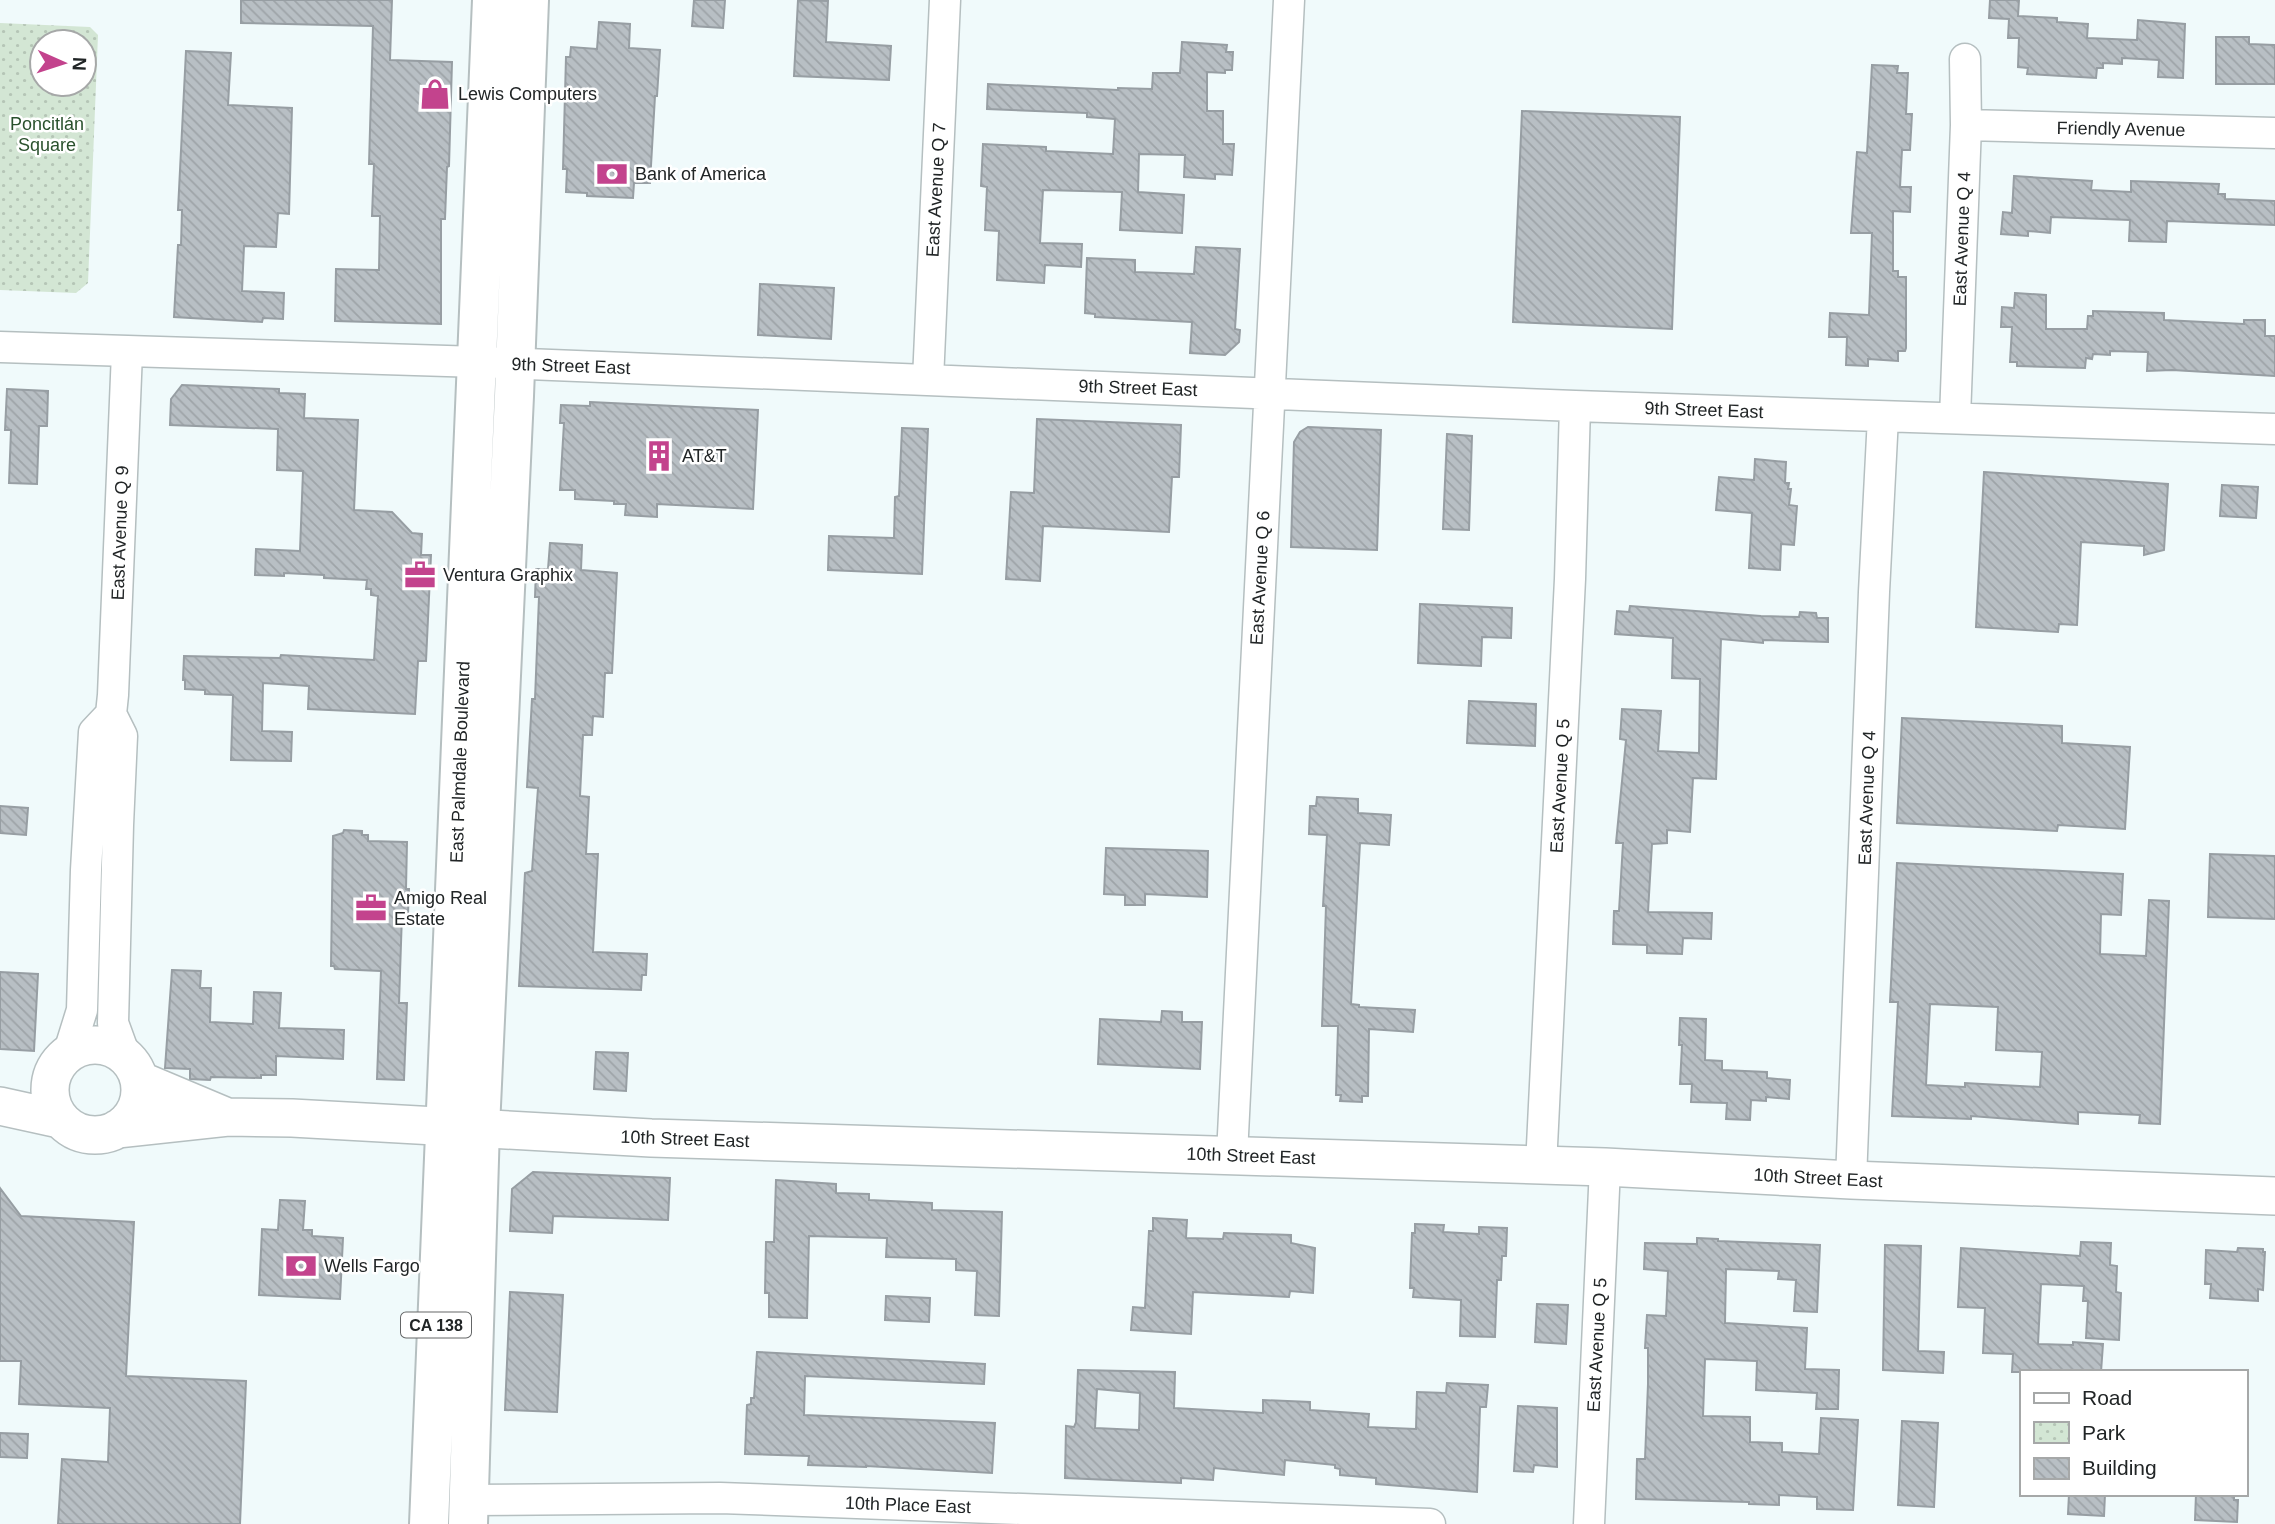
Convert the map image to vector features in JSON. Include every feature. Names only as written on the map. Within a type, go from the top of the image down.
[{"type":"highway","name":"CA 138","points":[[492,0],[497,363]]},
{"type":"highway","name":"CA 138","points":[[429,1524],[462,1126],[497,363],[529,0]]},
{"type":"highway","name":"CA 138","points":[[462,1126],[468,1512]]},
{"type":"main road","points":[[0,1105],[59,1119],[87,1134],[103,1134],[117,1129],[129,1120],[137,1108],[140,1094],[132,1068],[114,1048],[86,1045],[73,1050],[60,1065],[50,1089],[59,1119]]},
{"type":"main road","points":[[0,1094],[60,1065]]},
{"type":"main road","name":"10th Street East","points":[[132,1068],[228,1117]]},
{"type":"main road","name":"10th Street East","points":[[117,1129],[228,1117],[462,1126],[572,1135],[1605,1167],[1851,1180],[2275,1196]]},
{"type":"street","name":"East Avenue Q 7","points":[[928,380],[945,0]]},
{"type":"street","name":"East Avenue Q 6","points":[[1232,1155],[1289,0]]},
{"type":"street","name":"East Avenue Q 4","points":[[1955,418],[1966,125],[1965,60]]},
{"type":"street","name":"Friendly Avenue","points":[[1966,125],[2275,133]]},
{"type":"street","name":"9th Street East","points":[[0,347],[497,363],[1575,406],[2275,429]]},
{"type":"street","name":"East Avenue Q 9","points":[[127,352],[111,714],[122,736],[113,1023],[132,1068]]},
{"type":"street","name":"East Avenue Q 5","points":[[1541,1166],[1570,579],[1575,406]]},
{"type":"street","name":"East Avenue Q 4","points":[[1851,1180],[1883,417]]},
{"type":"street","name":"East Avenue Q 9","points":[[60,1065],[82,1010],[94,732],[111,714]]},
{"type":"street","name":"East Avenue Q 5","points":[[1589,1524],[1605,1167]]},
{"type":"street","name":"10th Place East","points":[[468,1512],[666,1498],[762,1499],[1430,1524]]},
{"type":"green space","name":"Poncitlán Square","points":[[0,23],[91,28],[28,28],[28,98],[95,98],[88,283],[76,293],[0,290]]},
{"type":"building","points":[[241,0],[392,0],[390,60],[452,62],[449,166],[445,219],[441,219],[441,324],[335,321],[336,269],[379,270],[380,216],[372,216],[374,164],[369,164],[373,26],[241,23]]},
{"type":"building","points":[[694,0],[725,0],[723,28],[692,26]]},
{"type":"building","points":[[798,0],[828,1],[826,42],[891,46],[889,80],[794,76]]},
{"type":"building","points":[[1990,0],[2019,0],[2018,16],[2057,18],[2057,22],[2088,24],[2087,38],[2137,40],[2138,20],[2185,24],[2183,78],[2158,77],[2159,60],[2122,58],[2122,64],[2103,63],[2103,68],[2097,68],[2096,78],[2027,74],[2028,68],[2018,67],[2019,38],[2008,38],[2009,19],[1989,18]]},
{"type":"building","points":[[599,22],[630,24],[629,48],[660,50],[650,183],[634,183],[633,198],[587,196],[587,193],[566,192],[567,169],[563,169],[566,57],[570,57],[571,47],[597,49]]},
{"type":"building","points":[[2216,37],[2249,37],[2249,44],[2275,45],[2275,84],[2216,84]]},
{"type":"building","points":[[1182,42],[1227,45],[1226,52],[1233,52],[1232,70],[1225,70],[1225,73],[1207,72],[1207,111],[1223,111],[1223,144],[1234,144],[1232,175],[1215,174],[1215,179],[1184,177],[1185,155],[1139,154],[1138,192],[1184,195],[1182,233],[1120,230],[1122,192],[1043,190],[1040,243],[1082,244],[1081,267],[1045,265],[1044,283],[997,280],[999,231],[985,230],[987,187],[981,186],[983,144],[1046,147],[1046,151],[1113,154],[1115,119],[1087,117],[1087,113],[987,109],[988,84],[1152,89],[1153,73],[1180,73]]},
{"type":"building","points":[[186,51],[231,53],[228,105],[292,108],[289,214],[278,213],[276,247],[244,246],[242,291],[284,293],[283,319],[263,318],[262,322],[174,317],[178,245],[181,245],[182,210],[178,210]]},
{"type":"building","points":[[1872,65],[1898,66],[1897,73],[1908,73],[1906,114],[1912,114],[1910,150],[1902,150],[1900,187],[1911,187],[1910,212],[1893,211],[1893,271],[1898,271],[1898,277],[1906,277],[1906,348],[1905,351],[1898,351],[1898,361],[1868,359],[1868,366],[1846,365],[1847,337],[1829,337],[1830,313],[1869,315],[1872,233],[1851,233],[1857,152],[1867,153]]},
{"type":"building","points":[[1522,111],[1680,117],[1672,329],[1513,322]]},
{"type":"building","points":[[2014,176],[2092,181],[2091,190],[2131,192],[2131,181],[2219,184],[2218,194],[2225,194],[2225,199],[2275,201],[2275,225],[2167,221],[2166,242],[2129,241],[2130,220],[2051,217],[2050,233],[2028,231],[2028,236],[2001,234],[2003,212],[2012,213]]},
{"type":"building","points":[[1196,247],[1240,249],[1235,329],[1240,330],[1239,342],[1225,355],[1190,353],[1192,322],[1095,317],[1095,314],[1085,313],[1087,258],[1135,260],[1135,272],[1194,274]]},
{"type":"building","points":[[760,284],[834,288],[831,339],[758,335]]},
{"type":"building","points":[[2015,293],[2046,295],[2046,329],[2087,329],[2088,316],[2093,316],[2093,311],[2164,313],[2164,320],[2244,324],[2244,320],[2265,320],[2265,336],[2275,336],[2275,376],[2147,371],[2148,352],[2110,351],[2110,355],[2093,354],[2092,359],[2086,358],[2085,368],[2017,366],[2017,362],[2010,362],[2012,327],[2001,327],[2002,307],[2014,308]]},
{"type":"building","points":[[182,385],[279,389],[279,393],[305,394],[304,418],[358,420],[354,510],[392,512],[412,533],[422,534],[421,555],[431,555],[426,661],[418,661],[415,714],[308,709],[309,686],[263,683],[262,731],[292,732],[291,761],[231,760],[233,695],[205,694],[205,690],[185,689],[184,656],[280,658],[281,655],[374,660],[378,596],[371,595],[371,589],[366,589],[367,580],[284,573],[284,576],[255,575],[256,549],[300,551],[303,471],[277,470],[278,429],[170,425],[171,399]]},
{"type":"building","points":[[7,389],[48,391],[47,426],[39,426],[37,484],[9,483],[11,430],[5,430]]},
{"type":"building","name":"AT&T","points":[[590,402],[758,410],[753,509],[657,504],[657,517],[625,515],[626,504],[575,499],[575,490],[560,490],[564,423],[560,423],[561,405],[590,406]]},
{"type":"building","points":[[1037,419],[1181,425],[1179,477],[1172,477],[1169,532],[1043,526],[1040,581],[1006,579],[1011,492],[1034,493]]},
{"type":"building","points":[[1308,427],[1381,430],[1377,550],[1291,547],[1294,442],[1300,432]]},
{"type":"building","points":[[902,428],[928,429],[922,574],[828,570],[829,536],[894,538]]},
{"type":"building","points":[[1447,434],[1472,436],[1469,530],[1443,529]]},
{"type":"building","points":[[1755,459],[1786,462],[1785,483],[1789,483],[1788,489],[1791,489],[1789,505],[1797,506],[1794,545],[1781,544],[1780,570],[1749,568],[1752,513],[1716,510],[1719,477],[1754,480]]},
{"type":"building","points":[[1984,472],[2168,484],[2164,550],[2144,555],[2144,546],[2081,542],[2077,625],[2059,624],[2058,632],[1976,627]]},
{"type":"building","points":[[2222,485],[2258,487],[2256,518],[2220,516]]},
{"type":"building","points":[[550,543],[582,545],[581,570],[617,573],[612,673],[605,673],[603,717],[593,716],[592,735],[583,735],[580,796],[589,797],[586,854],[598,854],[593,952],[647,954],[646,975],[642,975],[641,990],[519,986],[525,873],[532,871],[538,788],[527,787],[532,699],[535,699],[539,597],[535,597],[536,569],[548,569]]},
{"type":"building","points":[[1420,604],[1512,608],[1511,638],[1482,637],[1481,666],[1418,663]]},
{"type":"building","points":[[1630,606],[1761,616],[1799,617],[1800,612],[1816,613],[1817,618],[1828,618],[1828,642],[1763,640],[1763,643],[1721,639],[1716,779],[1693,778],[1690,832],[1667,830],[1667,843],[1652,844],[1648,912],[1712,913],[1711,939],[1683,938],[1682,954],[1647,953],[1647,945],[1613,944],[1614,911],[1619,911],[1623,843],[1616,843],[1626,740],[1620,739],[1622,709],[1661,711],[1658,751],[1699,753],[1700,679],[1672,678],[1673,638],[1615,634],[1617,611],[1629,612]]},
{"type":"building","points":[[1469,701],[1536,704],[1535,746],[1467,743]]},
{"type":"building","points":[[1902,718],[2062,726],[2062,743],[2130,747],[2125,829],[2058,825],[2057,831],[1897,823]]},
{"type":"building","points":[[1317,797],[1358,799],[1358,813],[1391,815],[1389,845],[1360,843],[1351,1004],[1359,1007],[1415,1010],[1413,1032],[1369,1029],[1368,1096],[1362,1096],[1362,1102],[1340,1101],[1341,1095],[1336,1095],[1338,1026],[1322,1026],[1326,906],[1323,906],[1327,835],[1309,834],[1310,806],[1316,806]]},
{"type":"building","points":[[0,806],[28,808],[26,835],[0,833]]},
{"type":"building","points":[[344,830],[362,831],[362,835],[368,835],[368,841],[407,842],[408,914],[402,914],[399,1003],[407,1003],[404,1080],[377,1079],[381,971],[335,969],[331,966],[333,836],[343,833]]},
{"type":"building","points":[[1106,848],[1208,851],[1207,897],[1145,894],[1145,905],[1125,905],[1125,895],[1104,894]]},
{"type":"building","points":[[2210,854],[2275,856],[2275,919],[2208,917]]},
{"type":"building","points":[[1897,863],[2123,874],[2121,915],[2101,914],[2100,954],[2146,956],[2149,900],[2169,901],[2160,1124],[2139,1123],[2140,1115],[2078,1112],[2078,1124],[1971,1116],[1971,1119],[1892,1116],[1898,1002],[1890,1002]],"holes":[[[1930,1004],[1998,1007],[1996,1050],[2042,1052],[2040,1087],[1965,1083],[1965,1087],[1926,1085]]]},
{"type":"building","points":[[172,970],[201,971],[200,988],[211,988],[210,1022],[253,1024],[254,992],[281,993],[279,1028],[344,1030],[343,1059],[276,1056],[276,1075],[261,1075],[261,1078],[190,1079],[190,1069],[165,1068]]},
{"type":"building","points":[[0,972],[38,974],[34,1051],[0,1049]]},
{"type":"building","points":[[1162,1011],[1182,1012],[1182,1022],[1202,1022],[1200,1069],[1098,1064],[1100,1019],[1161,1022]]},
{"type":"building","points":[[1680,1018],[1706,1019],[1705,1060],[1722,1061],[1722,1070],[1767,1072],[1767,1078],[1790,1080],[1789,1099],[1766,1097],[1766,1101],[1751,1100],[1750,1120],[1726,1119],[1727,1103],[1691,1102],[1692,1084],[1680,1084]]},
{"type":"building","points":[[596,1052],[628,1053],[626,1091],[594,1089]]},
{"type":"building","points":[[533,1172],[670,1178],[668,1220],[553,1216],[552,1233],[510,1231],[512,1189]]},
{"type":"building","points":[[776,1180],[836,1184],[836,1193],[869,1194],[869,1200],[932,1203],[932,1210],[1002,1212],[999,1316],[975,1315],[977,1271],[956,1270],[956,1259],[886,1257],[887,1238],[809,1236],[807,1318],[769,1317],[769,1293],[765,1293],[766,1242],[774,1242]]},
{"type":"building","points":[[0,1188],[21,1216],[134,1222],[126,1376],[246,1381],[240,1524],[58,1524],[62,1459],[108,1462],[110,1408],[19,1404],[21,1361],[0,1361]]},
{"type":"building","name":"Wells Fargo","points":[[280,1200],[305,1201],[303,1230],[312,1230],[312,1236],[343,1238],[340,1299],[259,1295],[262,1229],[278,1230]]},
{"type":"building","points":[[1153,1218],[1187,1220],[1186,1238],[1223,1239],[1224,1233],[1291,1235],[1291,1243],[1315,1248],[1313,1293],[1290,1291],[1289,1297],[1193,1292],[1191,1334],[1131,1330],[1133,1307],[1145,1308],[1149,1231],[1153,1231]]},
{"type":"building","points":[[1415,1224],[1444,1225],[1443,1232],[1479,1234],[1479,1227],[1507,1228],[1506,1256],[1502,1256],[1501,1280],[1497,1280],[1495,1337],[1460,1336],[1461,1300],[1413,1297],[1414,1288],[1410,1288],[1412,1233],[1415,1233]]},
{"type":"building","points":[[1697,1238],[1820,1245],[1817,1312],[1794,1311],[1796,1280],[1778,1279],[1779,1271],[1726,1269],[1725,1323],[1807,1328],[1805,1369],[1839,1370],[1838,1409],[1816,1409],[1817,1393],[1756,1390],[1757,1361],[1705,1359],[1703,1416],[1750,1417],[1750,1442],[1782,1443],[1782,1452],[1819,1454],[1821,1418],[1858,1420],[1853,1510],[1817,1509],[1817,1497],[1779,1495],[1779,1505],[1636,1499],[1637,1459],[1645,1459],[1647,1315],[1666,1316],[1668,1271],[1644,1269],[1645,1243],[1697,1244]]},
{"type":"building","points":[[2081,1242],[2111,1243],[2110,1265],[2117,1266],[2116,1292],[2121,1293],[2119,1340],[2086,1338],[2088,1301],[2083,1301],[2084,1286],[2041,1284],[2038,1344],[2103,1344],[2101,1370],[2012,1372],[2013,1354],[1983,1353],[1985,1308],[1958,1307],[1961,1248],[2080,1256]]},
{"type":"building","points":[[1885,1245],[1921,1246],[1918,1351],[1944,1352],[1943,1373],[1883,1370]]},
{"type":"building","points":[[2238,1248],[2263,1249],[2265,1252],[2263,1290],[2258,1289],[2258,1301],[2210,1298],[2211,1284],[2205,1284],[2206,1250],[2237,1252]]},
{"type":"building","points":[[510,1292],[563,1295],[557,1412],[505,1410]]},
{"type":"building","points":[[886,1296],[930,1298],[929,1322],[885,1320]]},
{"type":"building","points":[[1537,1304],[1568,1305],[1566,1344],[1535,1342]]},
{"type":"building","points":[[757,1352],[985,1364],[984,1384],[805,1376],[804,1415],[995,1423],[992,1473],[808,1465],[809,1456],[745,1454],[747,1405],[751,1404],[751,1398],[754,1398]]},
{"type":"building","points":[[1078,1370],[1175,1372],[1174,1408],[1263,1413],[1263,1400],[1310,1402],[1310,1410],[1369,1414],[1368,1427],[1416,1429],[1417,1392],[1446,1393],[1447,1383],[1488,1385],[1486,1407],[1480,1407],[1477,1492],[1376,1484],[1376,1478],[1340,1475],[1340,1469],[1335,1468],[1335,1465],[1285,1460],[1284,1475],[1214,1468],[1213,1480],[1181,1478],[1181,1483],[1065,1478],[1066,1426],[1074,1427]],"holes":[[[1097,1389],[1140,1393],[1139,1430],[1095,1428]]]},
{"type":"building","points":[[1518,1406],[1557,1408],[1557,1467],[1534,1465],[1533,1472],[1514,1471]]},
{"type":"building","points":[[1902,1421],[1938,1423],[1934,1507],[1898,1505]]},
{"type":"building","points":[[0,1433],[28,1434],[27,1458],[0,1457]]},
{"type":"building","points":[[2069,1496],[2105,1496],[2104,1516],[2068,1514]]},
{"type":"building","points":[[2196,1496],[2234,1496],[2234,1500],[2238,1500],[2237,1522],[2195,1520]]},
{"type":"place","name":"Lewis Computers","points":[[435,94]]},
{"type":"place","name":"Bank of America","points":[[612,174]]},
{"type":"place","name":"AT&T","points":[[659,456]]},
{"type":"place","name":"Ventura Graphix","points":[[420,575]]},
{"type":"place","name":"Amigo Real Estate","points":[[371,908]]},
{"type":"place","name":"Wells Fargo","points":[[301,1266]]}]
